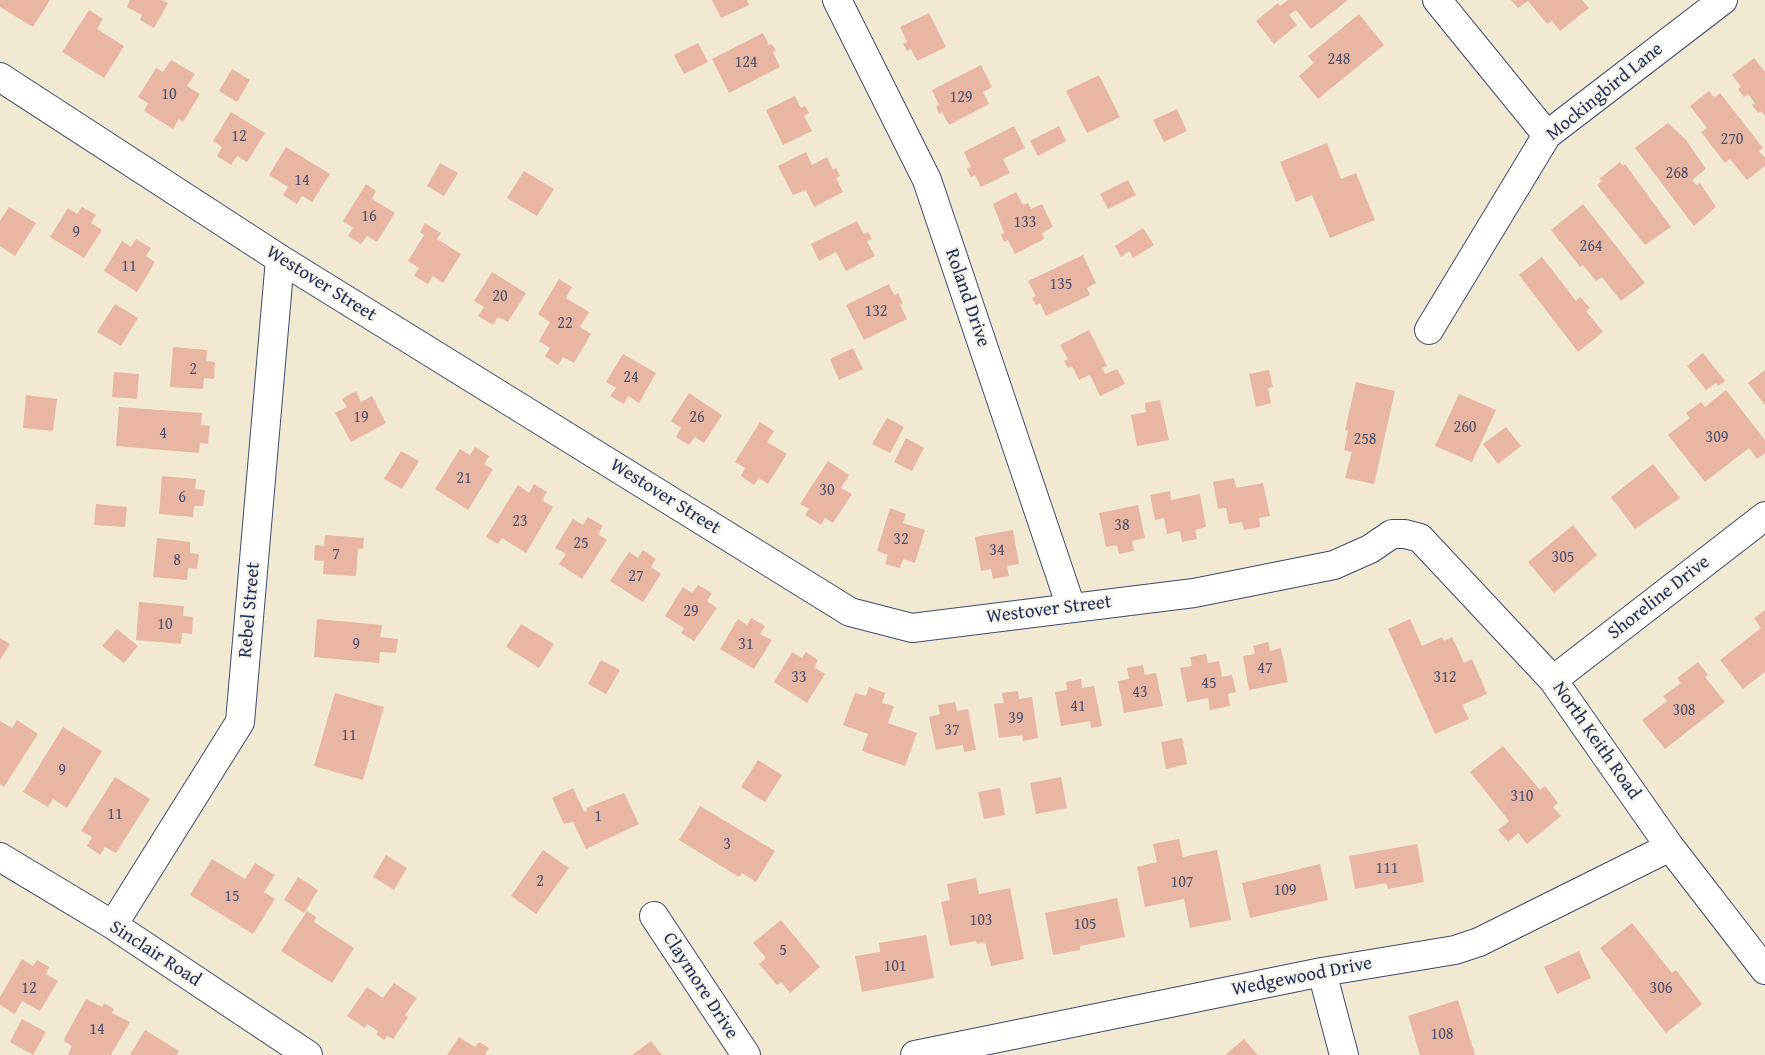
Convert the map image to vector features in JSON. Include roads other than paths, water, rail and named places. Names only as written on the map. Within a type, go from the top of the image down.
[{"type":"street","name":"Roland Drive","points":[[837,0],[927,180],[1072,607]]},
{"type":"street","points":[[1437,0],[1547,135]]},
{"type":"street","name":"Mockingbird Lane","points":[[1429,330],[1547,135],[1722,0]]},
{"type":"street","name":"Westover Street","points":[[0,77],[280,259],[850,612],[912,628],[1194,593],[1334,565],[1370,549],[1392,534],[1405,534]]},
{"type":"street","name":"Rebel Street","points":[[113,925],[240,722],[280,259]]},
{"type":"street","name":"Shoreline Drive","points":[[1553,680],[1765,516]]},
{"type":"street","name":"North Keith Road","points":[[1405,534],[1420,538],[1553,680],[1670,847],[1765,970]]},
{"type":"street","name":"Wedgewood Drive","points":[[915,1055],[1322,972],[1455,950],[1479,942],[1670,847]]},
{"type":"street","name":"Sinclair Road","points":[[0,857],[113,925],[308,1055]]},
{"type":"street","name":"Claymore Drive","points":[[654,916],[746,1055]]},
{"type":"street","points":[[1322,972],[1344,1055]]}]
